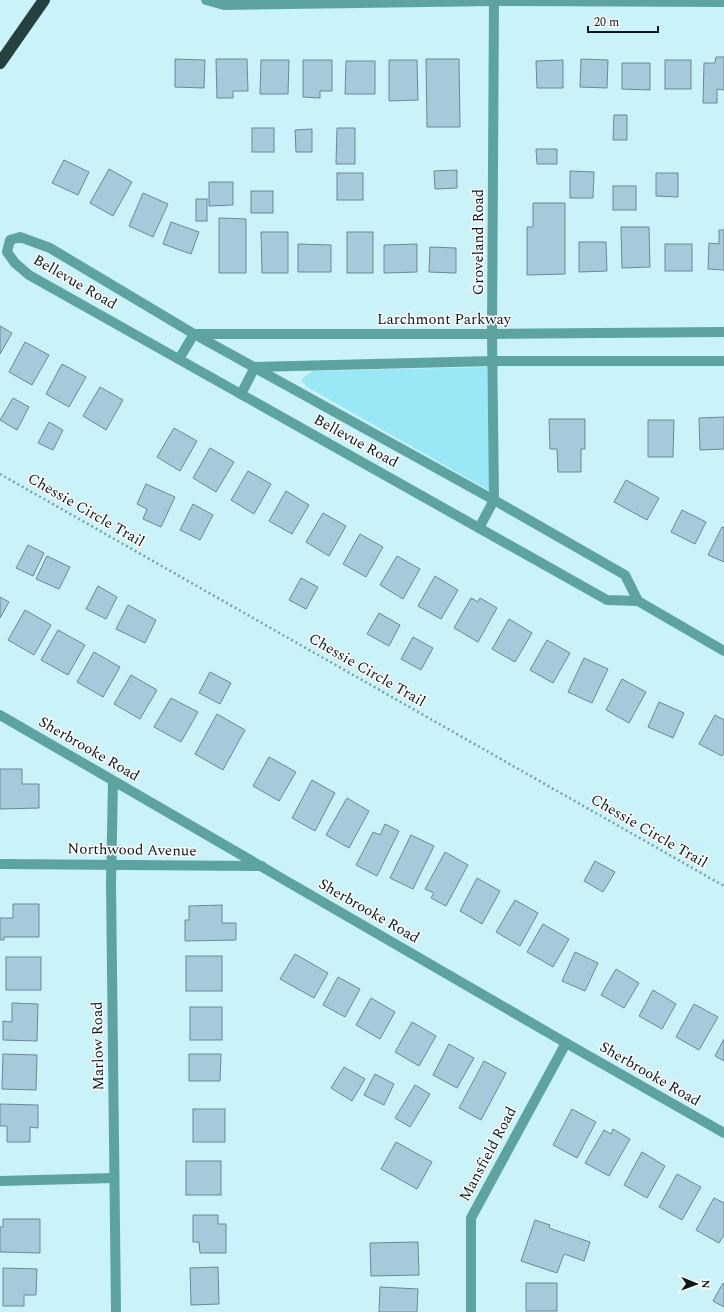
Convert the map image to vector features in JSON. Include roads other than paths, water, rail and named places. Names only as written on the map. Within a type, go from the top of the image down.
[{"type":"highway","points":[[0,63],[44,0]]},
{"type":"street","points":[[206,0],[224,5],[494,1],[724,2]]},
{"type":"street","name":"Groveland Road","points":[[480,528],[494,500],[492,334],[494,1]]},
{"type":"street","name":"Bellevue Road","points":[[638,601],[625,575],[494,500],[194,334],[50,248],[20,238],[10,240],[7,252],[28,275],[607,600],[638,601],[724,651]]},
{"type":"street","name":"Larchmont Parkway","points":[[194,334],[724,332]]},
{"type":"street","points":[[179,359],[194,334]]},
{"type":"street","points":[[242,394],[255,367],[493,361],[724,361]]},
{"type":"street","name":"Sherbrooke Road","points":[[0,715],[724,1133]]},
{"type":"street","name":"Marlow Road","points":[[113,780],[112,864],[116,1312]]},
{"type":"street","name":"Northwood Avenue","points":[[0,864],[263,866]]},
{"type":"street","name":"Mansfield Road","points":[[471,1312],[471,1218],[566,1043]]},
{"type":"street","points":[[0,1181],[114,1178]]}]
